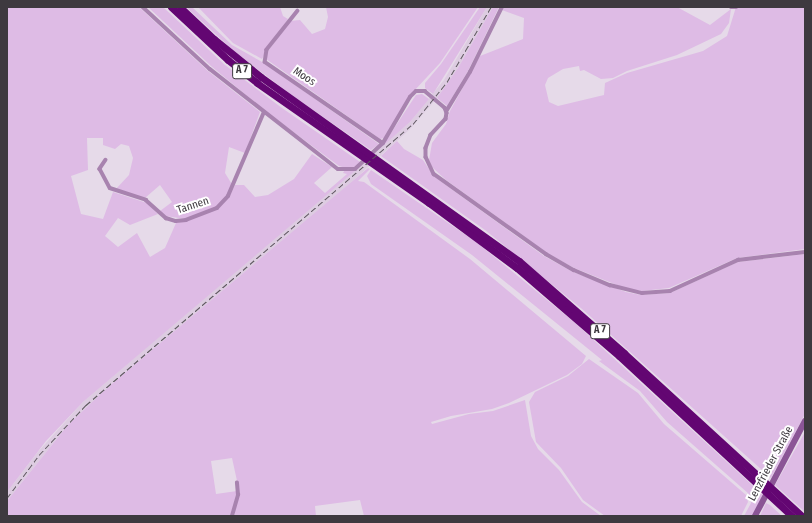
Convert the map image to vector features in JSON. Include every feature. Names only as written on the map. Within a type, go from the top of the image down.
[{"type":"highway","name":"A 7","points":[[171,7],[234,65],[382,166],[530,271],[619,348],[802,516]]},
{"type":"highway","name":"A 7","points":[[180,7],[238,60],[359,151]]},
{"type":"highway","name":"A 7","points":[[382,166],[478,238],[552,298],[792,516]]},
{"type":"street","points":[[142,7],[210,69],[338,169],[354,168],[383,143],[410,97],[416,91],[425,91],[447,110]]},
{"type":"street","points":[[502,7],[470,72],[447,110],[446,119],[431,135],[426,148],[426,157],[434,174],[546,254],[574,270],[603,282],[642,293],[663,292],[679,288],[738,260],[805,252]]},
{"type":"street","name":"Moos","points":[[298,11],[267,50],[265,62],[383,143]]},
{"type":"street","name":"Tannen","points":[[106,160],[100,169],[110,188],[146,200],[166,218],[176,221],[186,220],[217,208],[228,196],[264,112]]},
{"type":"street","name":"Lenzfrieder Straße","points":[[757,513],[805,421]]},
{"type":"street","points":[[232,516],[238,495],[237,483]]},
{"type":"shaded area","points":[[7,7],[139,7],[208,71],[260,112],[245,153],[229,147],[225,173],[233,186],[228,195],[216,207],[185,219],[166,216],[160,211],[172,202],[160,185],[145,198],[115,190],[129,175],[133,158],[129,146],[121,144],[115,149],[103,145],[103,138],[87,138],[88,170],[71,176],[81,214],[103,219],[113,192],[147,203],[158,214],[130,225],[118,218],[105,236],[118,247],[137,233],[150,257],[165,248],[176,223],[217,209],[229,197],[235,185],[244,185],[255,197],[268,195],[294,179],[312,154],[332,167],[314,183],[325,193],[347,174],[343,173],[346,168],[339,166],[264,110],[211,66],[148,7],[163,7],[225,65],[282,108],[363,164],[83,402],[46,441],[7,492]]},
{"type":"shaded area","points":[[186,7],[192,7],[232,45],[264,63],[379,144],[371,150],[293,96],[235,52]]},
{"type":"shaded area","points":[[198,7],[280,7],[283,16],[288,19],[262,59],[233,43]]},
{"type":"shaded area","points":[[326,7],[478,7],[440,63],[414,91],[384,138],[380,139],[266,59],[268,51],[290,21],[300,20],[312,34],[325,29],[328,17]]},
{"type":"shaded area","points":[[480,7],[487,7],[433,94],[425,88],[425,83],[441,64]]},
{"type":"shaded area","points":[[487,7],[493,7],[458,68],[437,98],[409,130],[345,188],[107,388],[68,425],[7,501],[7,492],[37,453],[83,402],[410,122],[444,80]]},
{"type":"shaded area","points":[[493,7],[499,7],[468,71],[447,106],[437,98],[458,68]]},
{"type":"shaded area","points":[[503,7],[677,7],[710,25],[731,9],[729,23],[721,34],[677,55],[627,71],[613,78],[601,79],[584,70],[580,71],[579,66],[563,69],[548,78],[545,85],[549,102],[558,106],[604,95],[605,83],[627,73],[703,51],[727,36],[736,7],[805,7],[805,249],[737,258],[669,288],[642,291],[627,289],[574,268],[547,253],[446,180],[432,167],[429,160],[432,143],[446,124],[450,111],[480,56],[523,39],[524,18],[502,10]]},
{"type":"shaded area","points":[[422,94],[429,99],[410,122],[376,152],[387,139],[416,95]]},
{"type":"shaded area","points":[[397,141],[404,149],[423,160],[433,175],[443,183],[544,256],[573,272],[626,292],[641,295],[670,293],[738,262],[805,254],[805,414],[771,478],[582,309],[485,230],[381,156]]},
{"type":"shaded area","points":[[368,168],[370,169],[358,181],[364,182],[470,259],[586,356],[582,364],[567,375],[509,403],[492,409],[451,416],[431,422],[432,424],[469,414],[493,411],[525,400],[531,436],[538,449],[559,470],[582,502],[601,516],[364,516],[360,500],[315,506],[316,516],[234,516],[239,490],[232,458],[211,461],[216,494],[237,491],[231,516],[7,516],[7,501],[68,425],[107,388]]},
{"type":"shaded area","points":[[371,170],[476,242],[574,322],[763,495],[752,516],[744,516],[751,503],[749,494],[667,422],[640,391],[599,361],[602,360],[472,255],[371,184],[367,176]]},
{"type":"shaded area","points":[[589,359],[638,393],[664,424],[746,495],[748,502],[741,516],[605,516],[583,500],[561,468],[536,442],[529,402],[535,392],[568,376]]},
{"type":"shaded area","points":[[805,432],[805,512],[775,485]]},
{"type":"shaded area","points":[[766,503],[770,505],[782,516],[760,516]]},
{"type":"railway","points":[[7,498],[39,455],[86,405],[413,124],[447,82],[491,7]]}]
